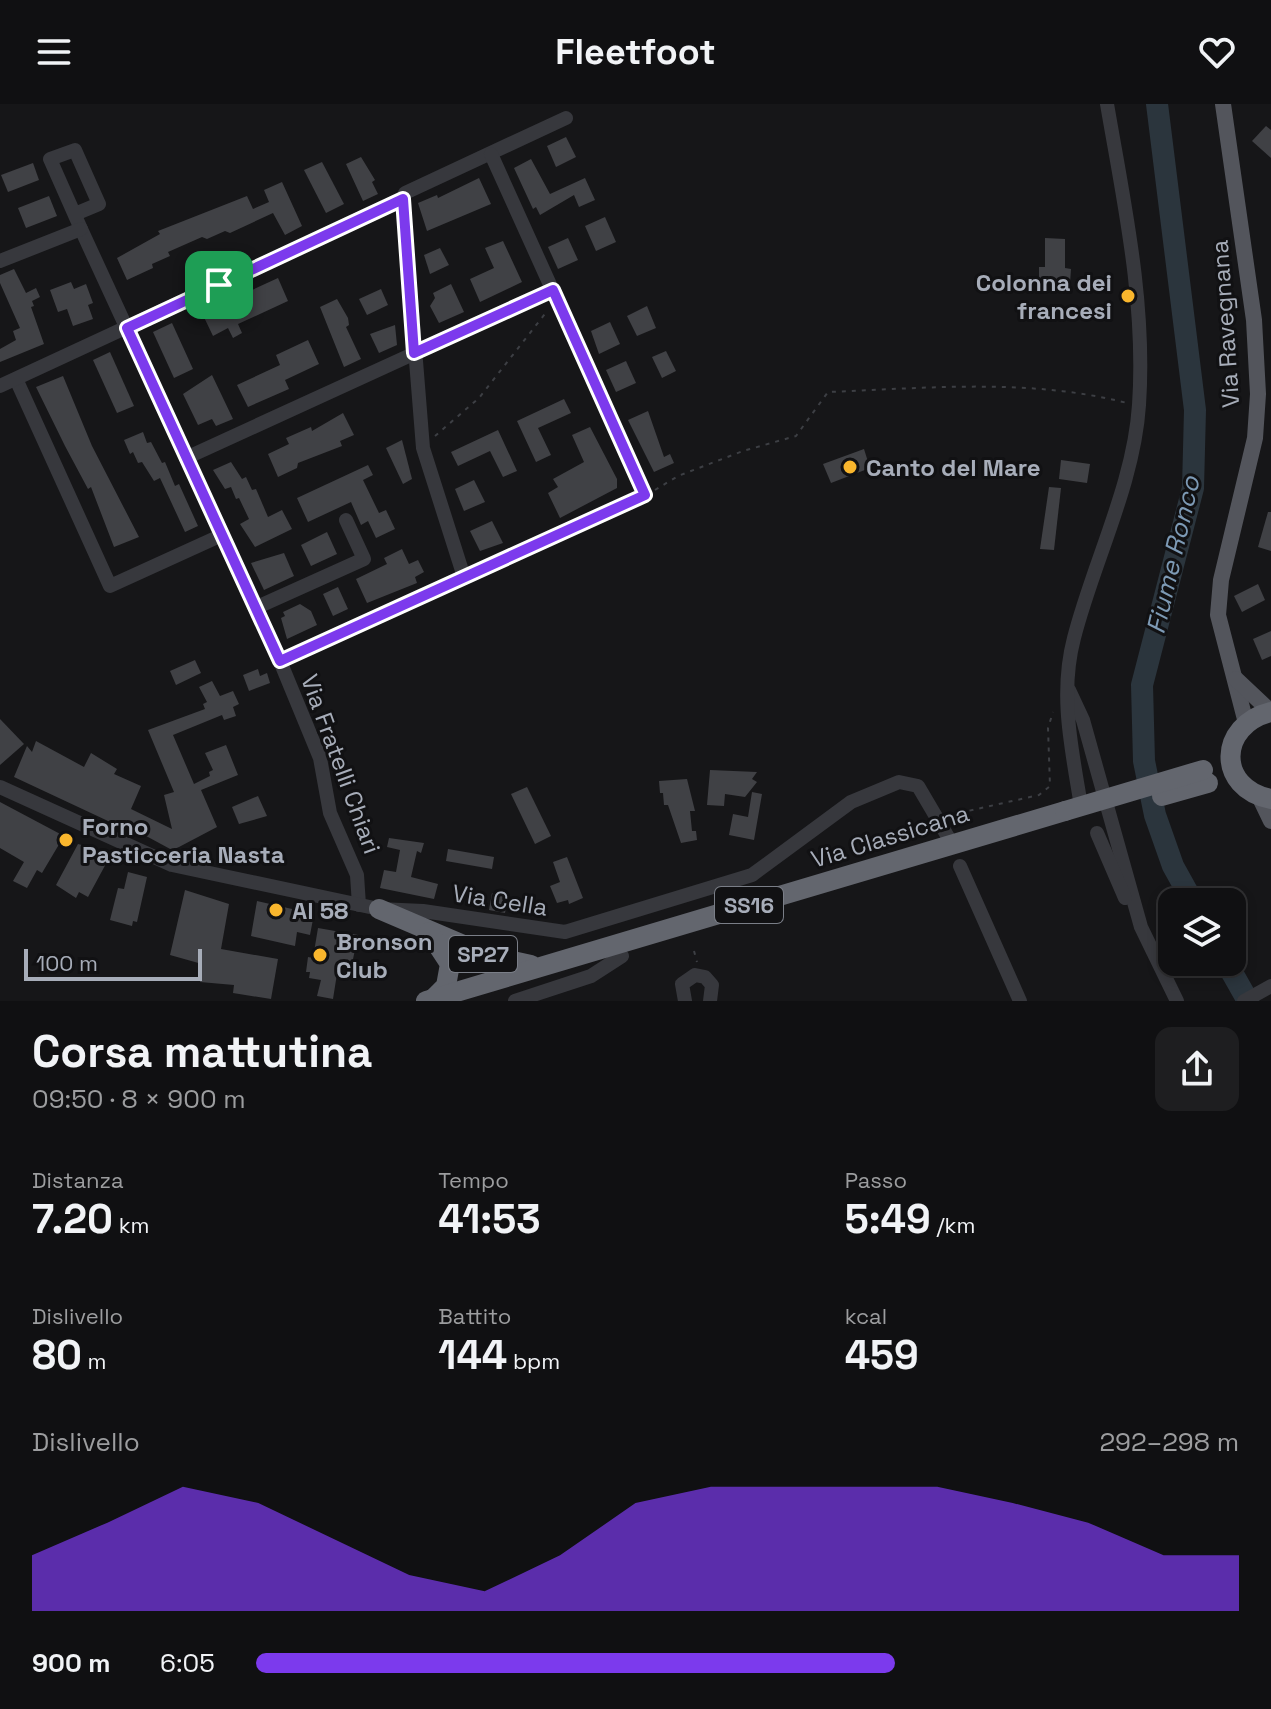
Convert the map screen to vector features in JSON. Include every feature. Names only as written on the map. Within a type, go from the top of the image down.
[{"type":"highway","points":[[1265,798],[1245,788],[1233,768],[1233,740],[1246,723],[1271,712]]},
{"type":"highway","name":"Via Classicana","points":[[429,1000],[1233,768]]},
{"type":"highway","name":"Via Classicana","points":[[474,1001],[1072,813]]},
{"type":"highway","name":"SP27","points":[[369,907],[500,960],[543,966]]},
{"type":"highway","name":"SP27","points":[[426,929],[441,946],[450,964],[446,986],[429,1000]]},
{"type":"main road","name":"Via Ravegnana","points":[[1223,104],[1254,320],[1258,394],[1255,438],[1221,580],[1218,615],[1246,723]]},
{"type":"main road","points":[[1236,679],[1271,712]]},
{"type":"main road","points":[[1265,798],[1271,821]]},
{"type":"street","points":[[1072,813],[1067,686],[1073,639],[1117,511],[1139,407],[1138,291],[1107,104]]},
{"type":"street","points":[[464,577],[423,448],[403,199],[405,193],[566,118]]},
{"type":"street","name":"Via Fratelli Chiari","points":[[75,214],[99,204],[75,150],[50,159],[81,229],[188,457],[280,661],[320,758],[330,813],[369,907]]},
{"type":"street","points":[[280,661],[645,495],[491,154]]},
{"type":"street","points":[[0,386],[403,199]]},
{"type":"street","points":[[0,261],[81,229]]},
{"type":"street","points":[[188,457],[414,353],[555,294]]},
{"type":"street","points":[[16,379],[110,586],[222,535]]},
{"type":"street","points":[[255,608],[364,559],[346,520]]},
{"type":"street","points":[[1067,686],[1083,720],[1141,927]]},
{"type":"street","name":"Via Cella","points":[[0,787],[172,865],[369,907],[423,911],[565,932],[752,875],[830,815],[890,784],[907,782],[918,786],[948,837]]},
{"type":"street","points":[[1097,833],[1177,1001]]},
{"type":"street","points":[[960,866],[1020,1001]]},
{"type":"street","points":[[515,1001],[591,976],[622,956]]},
{"type":"street","points":[[685,1001],[682,984],[695,975],[705,977],[712,985],[710,1001]]},
{"type":"street","points":[[1244,1001],[1271,986]]},
{"type":"path","points":[[423,448],[479,398],[555,294]]},
{"type":"path","points":[[645,495],[678,476],[743,451],[796,436],[828,392],[959,386],[1088,393],[1139,407]]},
{"type":"path","points":[[936,815],[972,813],[1039,795],[1050,786],[1048,728],[1067,686]]},
{"type":"building","points":[[1266,126],[1271,130],[1271,158],[1252,141]]},
{"type":"building","points":[[566,137],[576,157],[556,167],[547,146]]},
{"type":"building","points":[[361,157],[375,180],[372,182],[378,194],[363,201],[346,164]]},
{"type":"building","points":[[531,159],[550,194],[585,178],[595,200],[579,207],[574,195],[540,215],[536,207],[533,209],[514,168]]},
{"type":"building","points":[[322,162],[344,204],[326,213],[304,170]]},
{"type":"building","points":[[33,163],[39,180],[8,192],[1,175]]},
{"type":"building","points":[[479,178],[491,204],[427,231],[418,203],[437,195],[438,198]]},
{"type":"building","points":[[282,182],[302,226],[285,235],[273,213],[230,233],[225,231],[207,239],[202,237],[168,252],[170,256],[152,264],[153,268],[127,280],[117,258],[160,234],[158,231],[247,196],[253,209],[269,202],[264,190]]},
{"type":"building","points":[[49,196],[57,216],[26,228],[18,208]]},
{"type":"building","points":[[605,217],[616,242],[596,251],[585,226]]},
{"type":"building","points":[[568,238],[578,260],[558,269],[548,247]]},
{"type":"building","points":[[1045,238],[1065,239],[1065,268],[1071,269],[1070,283],[1039,282],[1039,267],[1045,267]]},
{"type":"building","points":[[503,241],[522,282],[480,302],[470,279],[494,268],[485,248]]},
{"type":"building","points":[[440,248],[449,265],[430,274],[424,255]]},
{"type":"building","points":[[14,269],[26,293],[36,288],[40,297],[32,301],[34,306],[31,307],[44,344],[0,362],[0,349],[16,340],[13,331],[20,328],[0,283],[0,275]]},
{"type":"building","points":[[278,278],[288,301],[238,324],[242,333],[233,338],[228,328],[213,336],[202,313]]},
{"type":"building","points":[[71,282],[74,289],[86,284],[93,303],[88,305],[93,319],[73,326],[67,309],[58,312],[50,290]]},
{"type":"building","points":[[451,284],[464,312],[439,323],[430,306],[435,298],[433,293]]},
{"type":"building","points":[[381,289],[388,305],[367,315],[359,299]]},
{"type":"building","points":[[337,299],[348,318],[349,325],[346,327],[361,359],[344,367],[320,307]]},
{"type":"building","points":[[647,306],[656,328],[637,336],[627,316]]},
{"type":"building","points":[[610,322],[620,344],[599,354],[591,331]]},
{"type":"building","points":[[172,323],[193,369],[174,378],[153,332]]},
{"type":"building","points":[[395,325],[397,345],[379,353],[370,334]]},
{"type":"building","points":[[308,340],[319,364],[285,380],[289,389],[248,407],[237,385],[280,365],[276,355]]},
{"type":"building","points":[[666,351],[676,371],[662,378],[652,357]]},
{"type":"building","points":[[110,352],[134,406],[117,413],[93,360]]},
{"type":"building","points":[[626,361],[636,383],[616,392],[606,370]]},
{"type":"building","points":[[212,375],[233,419],[216,426],[212,419],[198,425],[183,394]]},
{"type":"building","points":[[63,376],[92,446],[139,537],[114,547],[91,487],[88,489],[36,387]]},
{"type":"building","points":[[564,399],[571,413],[538,428],[551,455],[536,462],[517,421]]},
{"type":"building","points":[[648,411],[664,457],[670,454],[674,463],[654,472],[628,420]]},
{"type":"building","points":[[343,413],[354,435],[340,441],[342,446],[298,463],[297,468],[278,477],[268,454],[289,444],[286,438],[311,427],[312,431]]},
{"type":"building","points":[[590,427],[617,479],[617,488],[560,518],[548,493],[558,487],[553,479],[584,462],[572,435]]},
{"type":"building","points":[[498,430],[517,471],[503,477],[490,451],[458,466],[451,452]]},
{"type":"building","points":[[143,432],[147,443],[151,442],[162,463],[165,462],[175,486],[179,484],[198,526],[185,532],[160,478],[154,481],[142,462],[138,463],[133,452],[130,454],[124,440]]},
{"type":"building","points":[[402,440],[412,479],[403,484],[386,448]]},
{"type":"building","points":[[864,449],[870,468],[831,483],[823,464]]},
{"type":"building","points":[[1061,460],[1090,464],[1087,483],[1059,479]]},
{"type":"building","points":[[231,462],[242,479],[246,477],[252,490],[256,489],[268,517],[282,510],[292,529],[255,547],[240,524],[249,519],[239,498],[236,499],[231,487],[225,489],[213,470]]},
{"type":"building","points":[[368,465],[373,475],[363,480],[379,513],[386,510],[395,529],[376,538],[368,521],[361,525],[351,502],[308,522],[297,498]]},
{"type":"building","points":[[474,480],[485,502],[464,511],[455,489]]},
{"type":"building","points":[[1049,487],[1061,488],[1054,550],[1040,549]]},
{"type":"building","points":[[1268,512],[1271,512],[1271,551],[1258,547]]},
{"type":"building","points":[[492,521],[503,543],[480,551],[470,531]]},
{"type":"building","points":[[327,532],[337,554],[311,566],[301,545]]},
{"type":"building","points":[[402,549],[409,564],[418,560],[424,572],[415,577],[417,583],[367,603],[356,579],[387,564],[384,558]]},
{"type":"building","points":[[284,553],[294,576],[264,590],[251,563]]},
{"type":"building","points":[[1258,584],[1265,600],[1242,612],[1234,596]]},
{"type":"building","points":[[338,587],[348,609],[333,616],[323,594]]},
{"type":"building","points":[[300,604],[311,611],[317,625],[287,639],[281,618],[285,616],[283,612]]},
{"type":"building","points":[[1271,631],[1271,656],[1262,660],[1253,639]]},
{"type":"building","points":[[195,660],[201,673],[176,685],[170,671]]},
{"type":"building","points":[[258,669],[260,676],[267,673],[270,683],[249,691],[243,675]]},
{"type":"building","points":[[212,681],[220,696],[233,691],[239,704],[233,707],[236,716],[224,720],[222,715],[173,735],[194,784],[210,776],[209,772],[213,770],[205,753],[226,745],[238,775],[201,790],[217,827],[179,847],[172,850],[124,824],[123,828],[14,777],[27,746],[32,752],[36,741],[84,767],[91,753],[117,769],[114,774],[141,786],[131,809],[172,829],[164,795],[174,792],[148,730],[205,709],[203,704],[207,702],[199,687]]},
{"type":"building","points":[[0,719],[24,744],[0,765]]},
{"type":"building","points":[[710,770],[757,772],[752,779],[757,782],[745,797],[725,794],[724,806],[707,805]]},
{"type":"building","points":[[687,779],[695,811],[690,811],[692,831],[696,831],[697,840],[681,843],[668,805],[664,805],[659,781]]},
{"type":"building","points":[[527,787],[551,836],[535,844],[511,794]]},
{"type":"building","points":[[752,792],[762,794],[754,840],[729,835],[733,814],[748,817]]},
{"type":"building","points":[[258,796],[267,816],[239,824],[232,807]]},
{"type":"building","points":[[0,802],[64,836],[42,873],[37,870],[27,888],[13,881],[24,862],[0,848]]},
{"type":"building","points":[[389,838],[424,843],[421,853],[417,851],[411,877],[438,884],[434,899],[380,888],[384,870],[396,872],[400,850],[387,847]]},
{"type":"building","points":[[78,844],[100,850],[98,854],[108,860],[88,897],[79,892],[76,898],[56,885]]},
{"type":"building","points":[[448,849],[494,857],[492,869],[446,861]]},
{"type":"building","points":[[567,857],[583,898],[569,904],[568,900],[557,903],[550,886],[560,882],[553,862]]},
{"type":"building","points":[[128,872],[147,877],[137,922],[133,921],[132,926],[110,920],[118,888],[124,889]]},
{"type":"building","points":[[185,890],[229,904],[221,949],[278,959],[271,999],[233,993],[234,985],[200,982],[202,964],[170,955]]},
{"type":"building","points":[[492,893],[508,897],[505,913],[489,910]]},
{"type":"building","points":[[257,901],[314,914],[310,935],[297,932],[295,946],[251,936]]},
{"type":"building","points":[[318,928],[358,935],[352,964],[339,961],[333,999],[317,996],[321,980],[309,978],[310,972],[306,972],[308,957],[313,958]]},
{"type":"waterway","name":"Fiume Ronco","points":[[1157,104],[1195,410],[1193,488],[1142,685],[1144,761],[1155,815],[1173,866],[1185,888]]},
{"type":"waterway","name":"Fiume Ronco","points":[[1234,976],[1248,1001]]},
{"type":"place","name":"Colonna dei francesi","points":[[1128,296]]},
{"type":"place","name":"Canto del Mare","points":[[850,467]]},
{"type":"place","name":"Forno Pasticceria Nasta","points":[[66,840]]},
{"type":"place","name":"Al 58","points":[[276,910]]},
{"type":"place","name":"Bronson Club","points":[[320,955]]},
{"type":"route","points":[[403,199],[414,353],[553,290],[645,495],[280,661],[127,328],[219,285],[403,199]]}]
